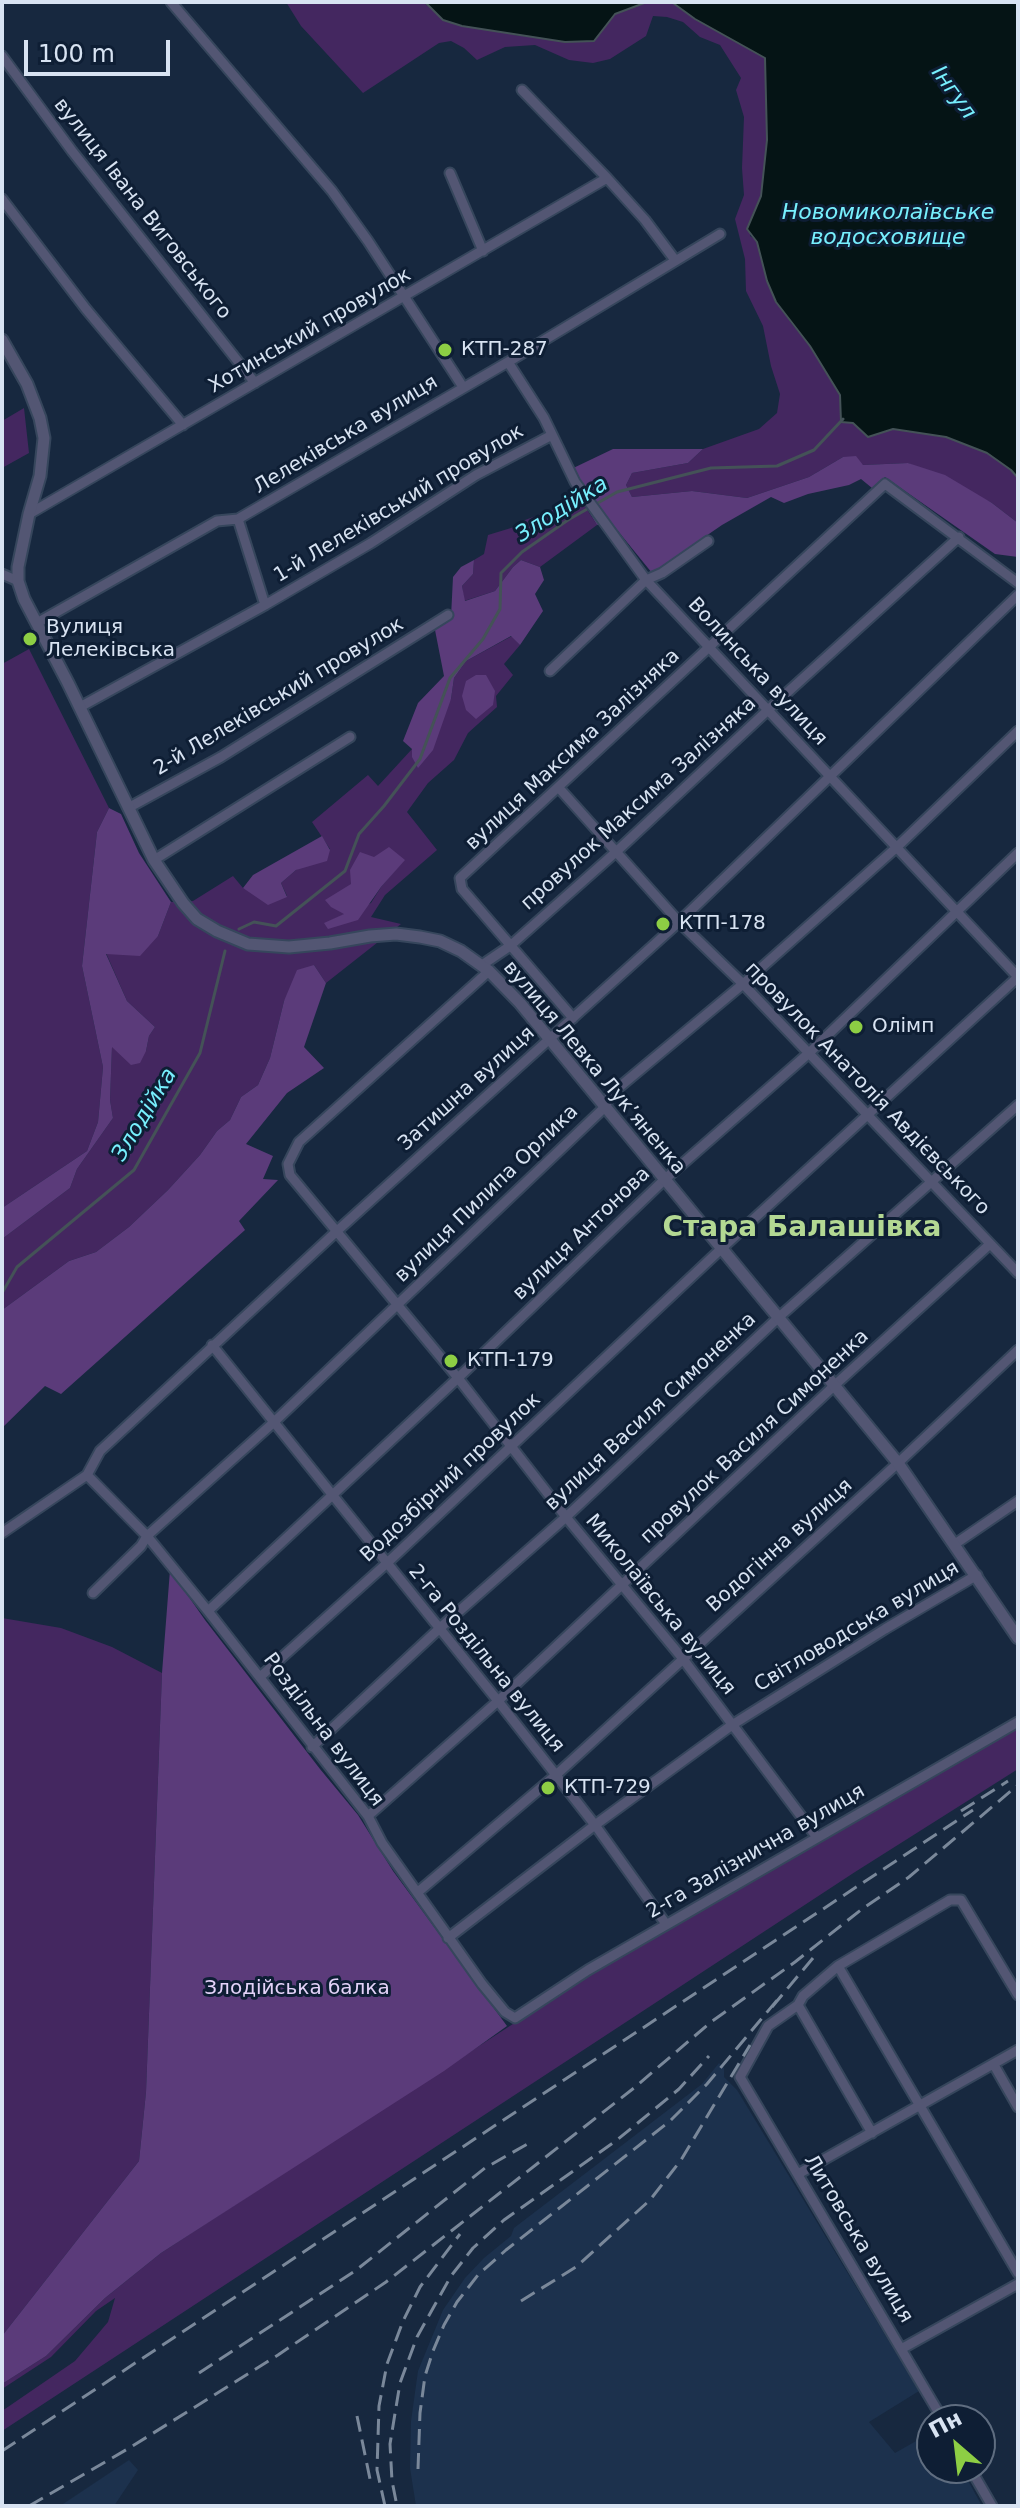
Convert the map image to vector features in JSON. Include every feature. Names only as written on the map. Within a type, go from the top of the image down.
[{"type":"street","points":[[171,2],[332,191],[463,387]]},
{"type":"street","name":"вулиця Івана Виговського","points":[[2,56],[72,151],[255,383]]},
{"type":"street","points":[[522,90],[645,220],[675,260]]},
{"type":"street","points":[[450,173],[483,251]]},
{"type":"street","name":"Хотинський провулок","points":[[29,514],[607,178]]},
{"type":"street","points":[[2,199],[86,309],[183,425]]},
{"type":"street","name":"Лелеківська вулиця","points":[[37,623],[217,521],[238,519],[720,234]]},
{"type":"street","points":[[2,340],[27,384],[44,438],[40,476],[29,514],[18,581],[2,574]]},
{"type":"street","name":"Волинська вулиця","points":[[508,362],[531,395],[575,482],[646,580],[1018,977]]},
{"type":"street","name":"1-й Лелеківський провулок","points":[[265,605],[371,543],[476,475],[552,435]]},
{"type":"street","name":"вулиця Максима Залізняка","points":[[510,946],[462,889],[460,878],[885,484],[959,537]]},
{"type":"street","points":[[80,707],[265,605],[238,519]]},
{"type":"street","points":[[959,537],[1018,583]]},
{"type":"street","name":"провулок Максима Залізняка","points":[[290,1175],[288,1164],[299,1142],[959,537]]},
{"type":"street","points":[[550,671],[646,580],[662,573],[708,541]]},
{"type":"street","name":"вулиця Левка Лукʼяненка","points":[[18,581],[24,599],[154,860],[197,919],[248,944],[289,947],[396,934],[440,941],[486,968],[549,1039],[836,1384],[898,1463],[1018,1638]]},
{"type":"street","name":"Затишна вулиця","points":[[2,1533],[87,1475],[100,1451],[212,1345],[679,922],[1018,595]]},
{"type":"street","name":"2-й Лелеківський провулок","points":[[128,808],[221,757],[448,615]]},
{"type":"street","name":"вулиця Пилипа Орлика","points":[[93,1593],[141,1546],[147,1536],[273,1423],[605,1107],[611,1094],[743,984],[897,847],[1018,731]]},
{"type":"street","points":[[154,860],[350,737]]},
{"type":"street","name":"провулок Анатолія Авдієвського","points":[[559,788],[679,922],[743,984],[1018,1273]]},
{"type":"street","name":"вулиця Антонова","points":[[208,1611],[664,1180],[809,1053],[1018,853]]},
{"type":"street","points":[[510,946],[573,1018]]},
{"type":"street","name":"Водозбірний провулок","points":[[260,1677],[386,1564],[721,1249],[1018,977]]},
{"type":"street","name":"вулиця Василя Симоненка","points":[[312,1747],[566,1517],[779,1317],[1018,1105]]},
{"type":"street","name":"Миколаївська вулиця","points":[[290,1175],[458,1378],[566,1517],[683,1659],[816,1836]]},
{"type":"street","name":"провулок Василя Симоненка","points":[[368,1816],[498,1701],[990,1244]]},
{"type":"street","name":"2-га Роздільна вулиця","points":[[212,1345],[498,1701],[595,1825],[666,1924]]},
{"type":"street","name":"Водогінна вулиця","points":[[418,1892],[556,1775],[1018,1350]]},
{"type":"street","name":"Роздільна вулиця","points":[[87,1475],[147,1536],[208,1611],[368,1816],[382,1843],[448,1938],[505,2012],[515,2018]]},
{"type":"street","points":[[955,1544],[1018,1501]]},
{"type":"street","name":"Світловодська вулиця","points":[[448,1938],[732,1725],[977,1575]]},
{"type":"street","name":"2-га Залізнична вулиця","points":[[515,2018],[666,1924],[1018,1722]]},
{"type":"street","points":[[872,2133],[798,2005],[803,1996],[838,1966],[950,1900],[961,1900],[1018,1995]]},
{"type":"street","points":[[838,1966],[1018,2273]]},
{"type":"street","name":"Литовська вулиця","points":[[798,2005],[768,2026],[740,2077],[934,2404]]},
{"type":"street","points":[[798,2174],[1018,2050]]},
{"type":"street","points":[[994,2065],[1018,2107]]},
{"type":"street","points":[[903,2348],[1018,2284]]},
{"type":"street","points":[[979,2484],[992,2506]]},
{"type":"shaded area","points":[[286,2],[425,2],[426,5],[514,35],[594,41],[615,14],[647,2],[666,2],[673,3],[765,58],[767,140],[761,196],[752,215],[750,236],[757,241],[767,281],[840,396],[841,422],[853,423],[868,436],[893,429],[905,430],[946,437],[987,453],[1018,478],[1018,523],[992,503],[908,463],[863,465],[843,457],[809,477],[747,498],[692,491],[632,497],[626,485],[632,473],[688,463],[703,449],[759,429],[777,413],[780,394],[763,326],[746,291],[745,259],[735,219],[744,195],[744,117],[736,90],[741,78],[720,45],[700,37],[683,22],[653,16],[646,36],[610,59],[593,63],[569,60],[535,45],[505,47],[477,60],[451,41],[439,43],[363,93],[301,26]]},
{"type":"shaded area","points":[[24,408],[29,453],[2,468],[2,421]]},
{"type":"shaded area","points":[[577,494],[597,525],[540,567],[521,560],[495,591],[464,601],[462,586],[473,574],[474,560],[484,554],[488,535],[563,506]]},
{"type":"shaded area","points":[[512,636],[520,645],[504,664],[513,675],[496,696],[497,707],[468,733],[454,760],[428,783],[407,812],[437,850],[385,895],[371,917],[401,924],[326,983],[314,965],[284,1001],[270,1058],[258,1085],[241,1097],[230,1120],[217,1131],[200,1155],[129,1227],[96,1252],[69,1261],[2,1310],[2,1239],[70,1188],[77,1169],[113,1118],[110,1100],[112,1046],[146,1051],[149,1036],[155,1027],[127,1001],[106,953],[158,936],[171,902],[193,901],[233,876],[243,888],[287,896],[281,883],[330,849],[312,822],[368,775],[378,786],[451,699],[454,678],[466,661]],"holes":[[[404,860],[371,903],[324,924],[345,914],[351,884]]]},
{"type":"shaded area","points":[[29,649],[109,808],[97,832],[82,966],[103,1067],[98,1122],[87,1151],[2,1208],[2,664]]},
{"type":"shaded area","points":[[2,1618],[61,1628],[112,1647],[162,1673],[146,2092],[139,2161],[2,2336]]},
{"type":"shaded area","points":[[1018,1725],[1018,1769],[855,1872],[2,2431],[2,2411],[75,2361],[108,2322],[115,2298],[96,2311],[51,2357],[2,2389],[2,2384],[46,2356],[105,2298],[161,2253],[582,1979]]},
{"type":"shaded area","points":[[719,2063],[724,2068],[724,2077],[737,2090],[919,2391],[869,2422],[895,2453],[916,2441],[916,2484],[970,2484],[982,2506],[416,2506],[410,2468],[411,2421],[418,2371],[443,2310],[465,2278],[511,2236],[514,2228],[702,2084]]},
{"type":"shaded area","points":[[129,2460],[138,2470],[114,2506],[60,2506]]},
{"type":"green space","points":[[613,449],[703,449],[688,463],[632,473],[626,485],[632,497],[692,491],[747,498],[809,477],[843,457],[856,456],[863,465],[908,463],[945,475],[992,503],[1018,523],[1018,557],[995,554],[885,477],[872,488],[861,479],[784,503],[771,497],[722,525],[652,573],[609,520],[597,525],[565,472]]},
{"type":"green space","points":[[474,560],[473,574],[462,586],[465,601],[495,591],[521,560],[540,567],[544,580],[535,594],[543,611],[520,645],[511,636],[466,661],[454,678],[451,699],[433,750],[418,768],[412,757],[412,749],[403,741],[418,703],[444,676],[435,630],[451,617],[453,577],[461,567]]},
{"type":"green space","points":[[476,675],[486,675],[495,691],[493,705],[476,719],[466,710],[462,696],[466,681]]},
{"type":"green space","points":[[109,808],[121,814],[139,853],[171,902],[158,936],[140,956],[106,954],[127,1001],[155,1027],[140,1063],[131,1065],[112,1047],[110,1100],[113,1118],[77,1169],[70,1188],[2,1239],[2,1208],[87,1151],[98,1122],[103,1067],[82,966],[97,832]]},
{"type":"green space","points":[[322,836],[330,850],[327,861],[296,870],[281,883],[287,897],[268,905],[243,888],[253,875]]},
{"type":"green space","points":[[389,847],[405,860],[358,920],[328,929],[324,923],[344,914],[325,900],[351,884],[350,870],[360,852],[374,857]]},
{"type":"green space","points":[[314,965],[326,983],[304,1047],[324,1068],[287,1093],[246,1144],[273,1156],[263,1179],[278,1180],[239,1221],[245,1230],[61,1394],[45,1386],[2,1428],[2,1310],[69,1261],[96,1252],[129,1227],[200,1155],[217,1131],[230,1120],[241,1097],[258,1085],[270,1058],[284,1001],[297,970]]},
{"type":"green space","name":"Злодійська балка","points":[[170,1570],[205,1620],[358,1815],[393,1871],[507,2026],[444,2071],[161,2253],[105,2298],[46,2356],[2,2384],[2,2336],[139,2161],[146,2092],[162,1673]]},
{"type":"water","points":[[425,2],[647,2],[615,14],[594,41],[565,42],[462,26],[443,20]]},
{"type":"water","name":"Новомиколаївське водосховище","points":[[666,2],[1018,2],[1018,478],[987,453],[946,437],[893,429],[868,437],[853,423],[841,422],[840,395],[810,346],[776,302],[757,242],[747,229],[761,196],[767,140],[765,58],[695,19],[673,3]]},
{"type":"waterway","name":"Злодійка","points":[[239,929],[254,922],[276,926],[345,871],[359,834],[420,759],[450,678],[483,639],[500,609],[501,573],[522,552],[568,520],[617,492],[711,468],[777,466],[814,450],[843,419]]},
{"type":"waterway","name":"Злодійка","points":[[2,1293],[17,1267],[134,1170],[200,1053],[225,951]]},
{"type":"railway","points":[[961,1811],[1008,1781]]},
{"type":"railway","points":[[29,2506],[131,2447],[278,2355],[386,2282],[634,2088],[711,2022],[909,1877],[1018,1785]]},
{"type":"railway","points":[[2,2451],[973,1810]]},
{"type":"railway","points":[[772,2007],[813,1958]]},
{"type":"railway","points":[[418,2469],[425,2376],[444,2325],[457,2302],[478,2275],[506,2250],[670,2121],[707,2084],[778,1999]]},
{"type":"railway","points":[[521,2301],[576,2267],[650,2200],[681,2160],[750,2045]]},
{"type":"railway","points":[[396,2501],[390,2444],[400,2383],[417,2337],[451,2276],[473,2248],[504,2220],[617,2140],[679,2089],[709,2056]]},
{"type":"railway","points":[[199,2373],[355,2271],[485,2168],[531,2142]]},
{"type":"railway","points":[[385,2506],[377,2470],[379,2406],[387,2364],[420,2287],[460,2234]]},
{"type":"railway","points":[[357,2416],[370,2479]]},
{"type":"place","name":"КТП-287","points":[[445,350]]},
{"type":"place","name":"Вулиця Лелеківська","points":[[30,639]]},
{"type":"place","name":"КТП-178","points":[[663,924]]},
{"type":"place","name":"Олімп","points":[[856,1027]]},
{"type":"place","name":"КТП-179","points":[[451,1361]]},
{"type":"place","name":"КТП-729","points":[[548,1788]]},
{"type":"district","name":"Стара Балашівка","points":[[802,1229]]},
{"type":"water label","name":"Інгул","points":[[953,93]]}]
